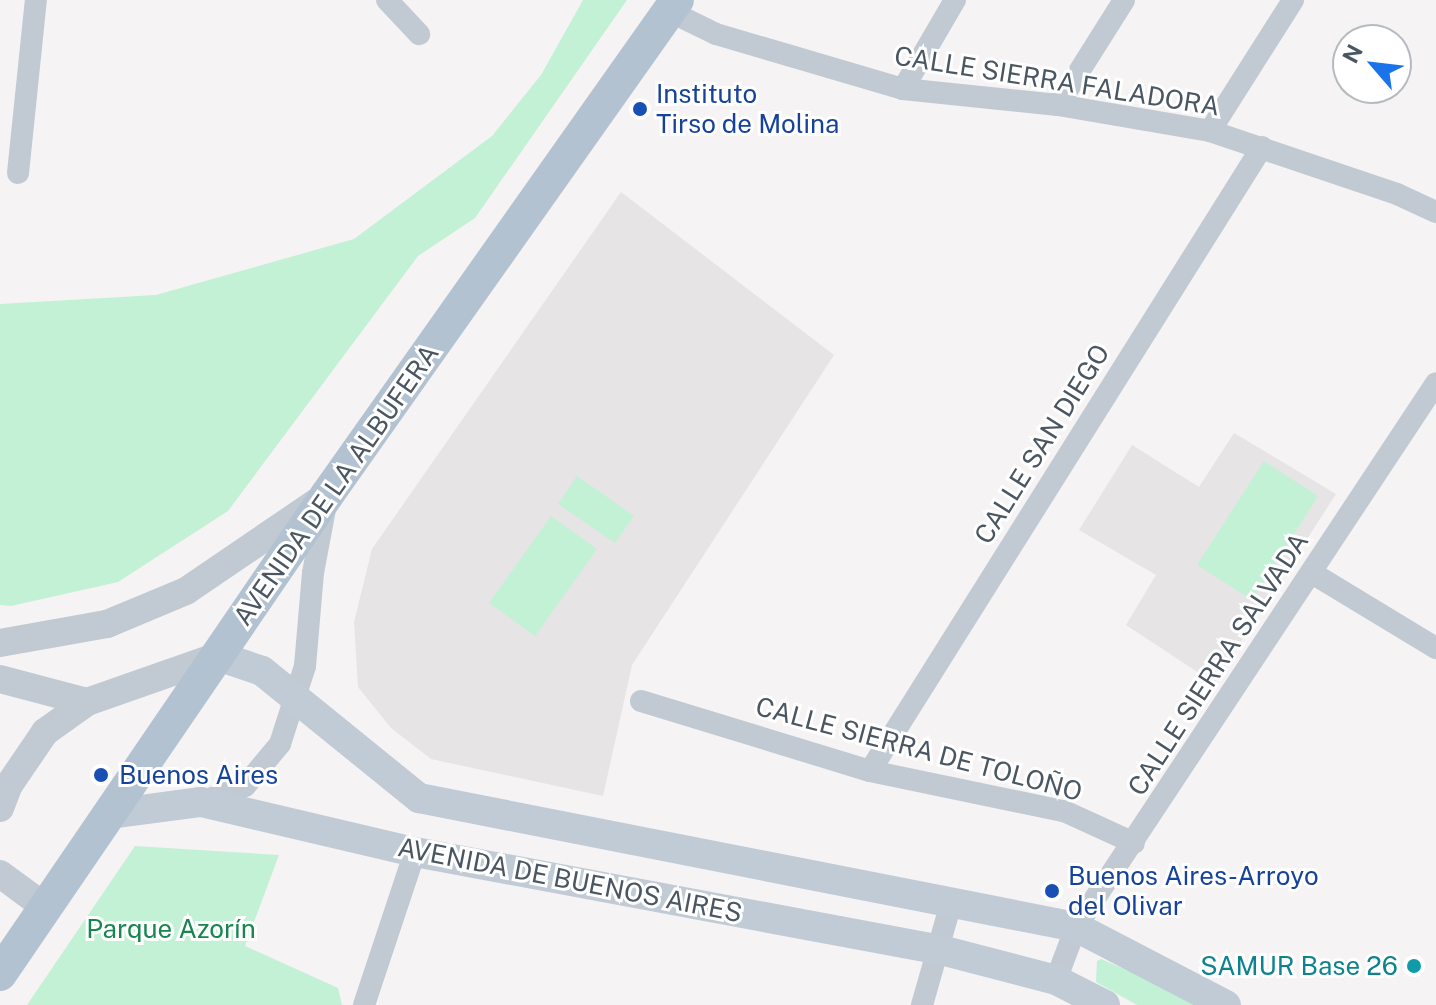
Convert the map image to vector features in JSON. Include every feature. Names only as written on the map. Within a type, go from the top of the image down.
[{"type":"main road","name":"AVENIDA DE LA ALBUFERA","points":[[0,974],[327,495],[673,6]]},
{"type":"main road","name":"AVENIDA DE BUENOS AIRES","points":[[218,656],[262,671],[419,798],[1076,927],[1226,1005]]},
{"type":"main road","name":"AVENIDA DE BUENOS AIRES","points":[[110,814],[201,802],[415,852],[941,950],[1056,980],[1105,1005]]},
{"type":"street","points":[[18,173],[36,0]]},
{"type":"street","points":[[387,0],[419,34]]},
{"type":"street","points":[[903,89],[955,0]]},
{"type":"street","points":[[1058,105],[1124,0]]},
{"type":"street","points":[[1210,131],[1293,0]]},
{"type":"street","name":"CALLE SIERRA FALADORA","points":[[673,6],[716,34],[903,89],[1058,105],[1210,131],[1397,194],[1436,212]]},
{"type":"street","name":"CALLE SAN DIEGO","points":[[870,771],[1262,147]]},
{"type":"street","name":"CALLE SIERRA SALVADA","points":[[1056,980],[1076,927],[1436,383]]},
{"type":"street","points":[[0,643],[107,624],[186,591],[327,495]]},
{"type":"street","name":"AVENIDA DE BUENOS AIRES","points":[[201,802],[245,786],[280,744],[305,666],[313,573],[327,495]]},
{"type":"street","points":[[1312,573],[1436,648]]},
{"type":"street","points":[[0,808],[9,785],[45,732],[87,702],[218,656]]},
{"type":"street","points":[[0,679],[87,702]]},
{"type":"street","name":"CALLE SIERRA DE TOLOÑO","points":[[641,701],[870,771],[1064,811],[1134,843]]},
{"type":"street","points":[[364,1005],[415,852]]},
{"type":"street","points":[[0,874],[45,907]]},
{"type":"street","points":[[922,1005],[941,950],[951,903]]},
{"type":"shaded area","points":[[621,192],[834,355],[632,665],[603,796],[431,759],[391,728],[358,687],[354,622],[372,549]]},
{"type":"shaded area","points":[[1234,433],[1336,494],[1214,683],[1126,625],[1156,575],[1079,530],[1132,445],[1199,487]]},
{"type":"green space","points":[[583,0],[627,0],[475,218],[418,256],[228,511],[118,582],[11,606],[0,605],[0,304],[156,295],[354,239],[492,136],[541,75]]},
{"type":"green space","points":[[1264,461],[1318,496],[1252,600],[1197,565]]},
{"type":"green space","points":[[577,476],[634,516],[615,543],[558,504]]},
{"type":"green space","points":[[551,516],[597,549],[535,636],[489,603]]},
{"type":"green space","name":"Parque Azorín","points":[[135,846],[279,855],[245,946],[338,988],[342,1005],[27,1005]]},
{"type":"green space","points":[[1101,959],[1204,1005],[1137,1005],[1096,982],[1097,961]]},
{"type":"place","name":"Instituto Tirso de Molina","points":[[640,109]]},
{"type":"place","name":"Buenos Aires","points":[[101,775]]},
{"type":"place","name":"Buenos Aires-Arroyo del Olivar","points":[[1052,891]]},
{"type":"place","name":"SAMUR Base 26","points":[[1414,966]]}]
